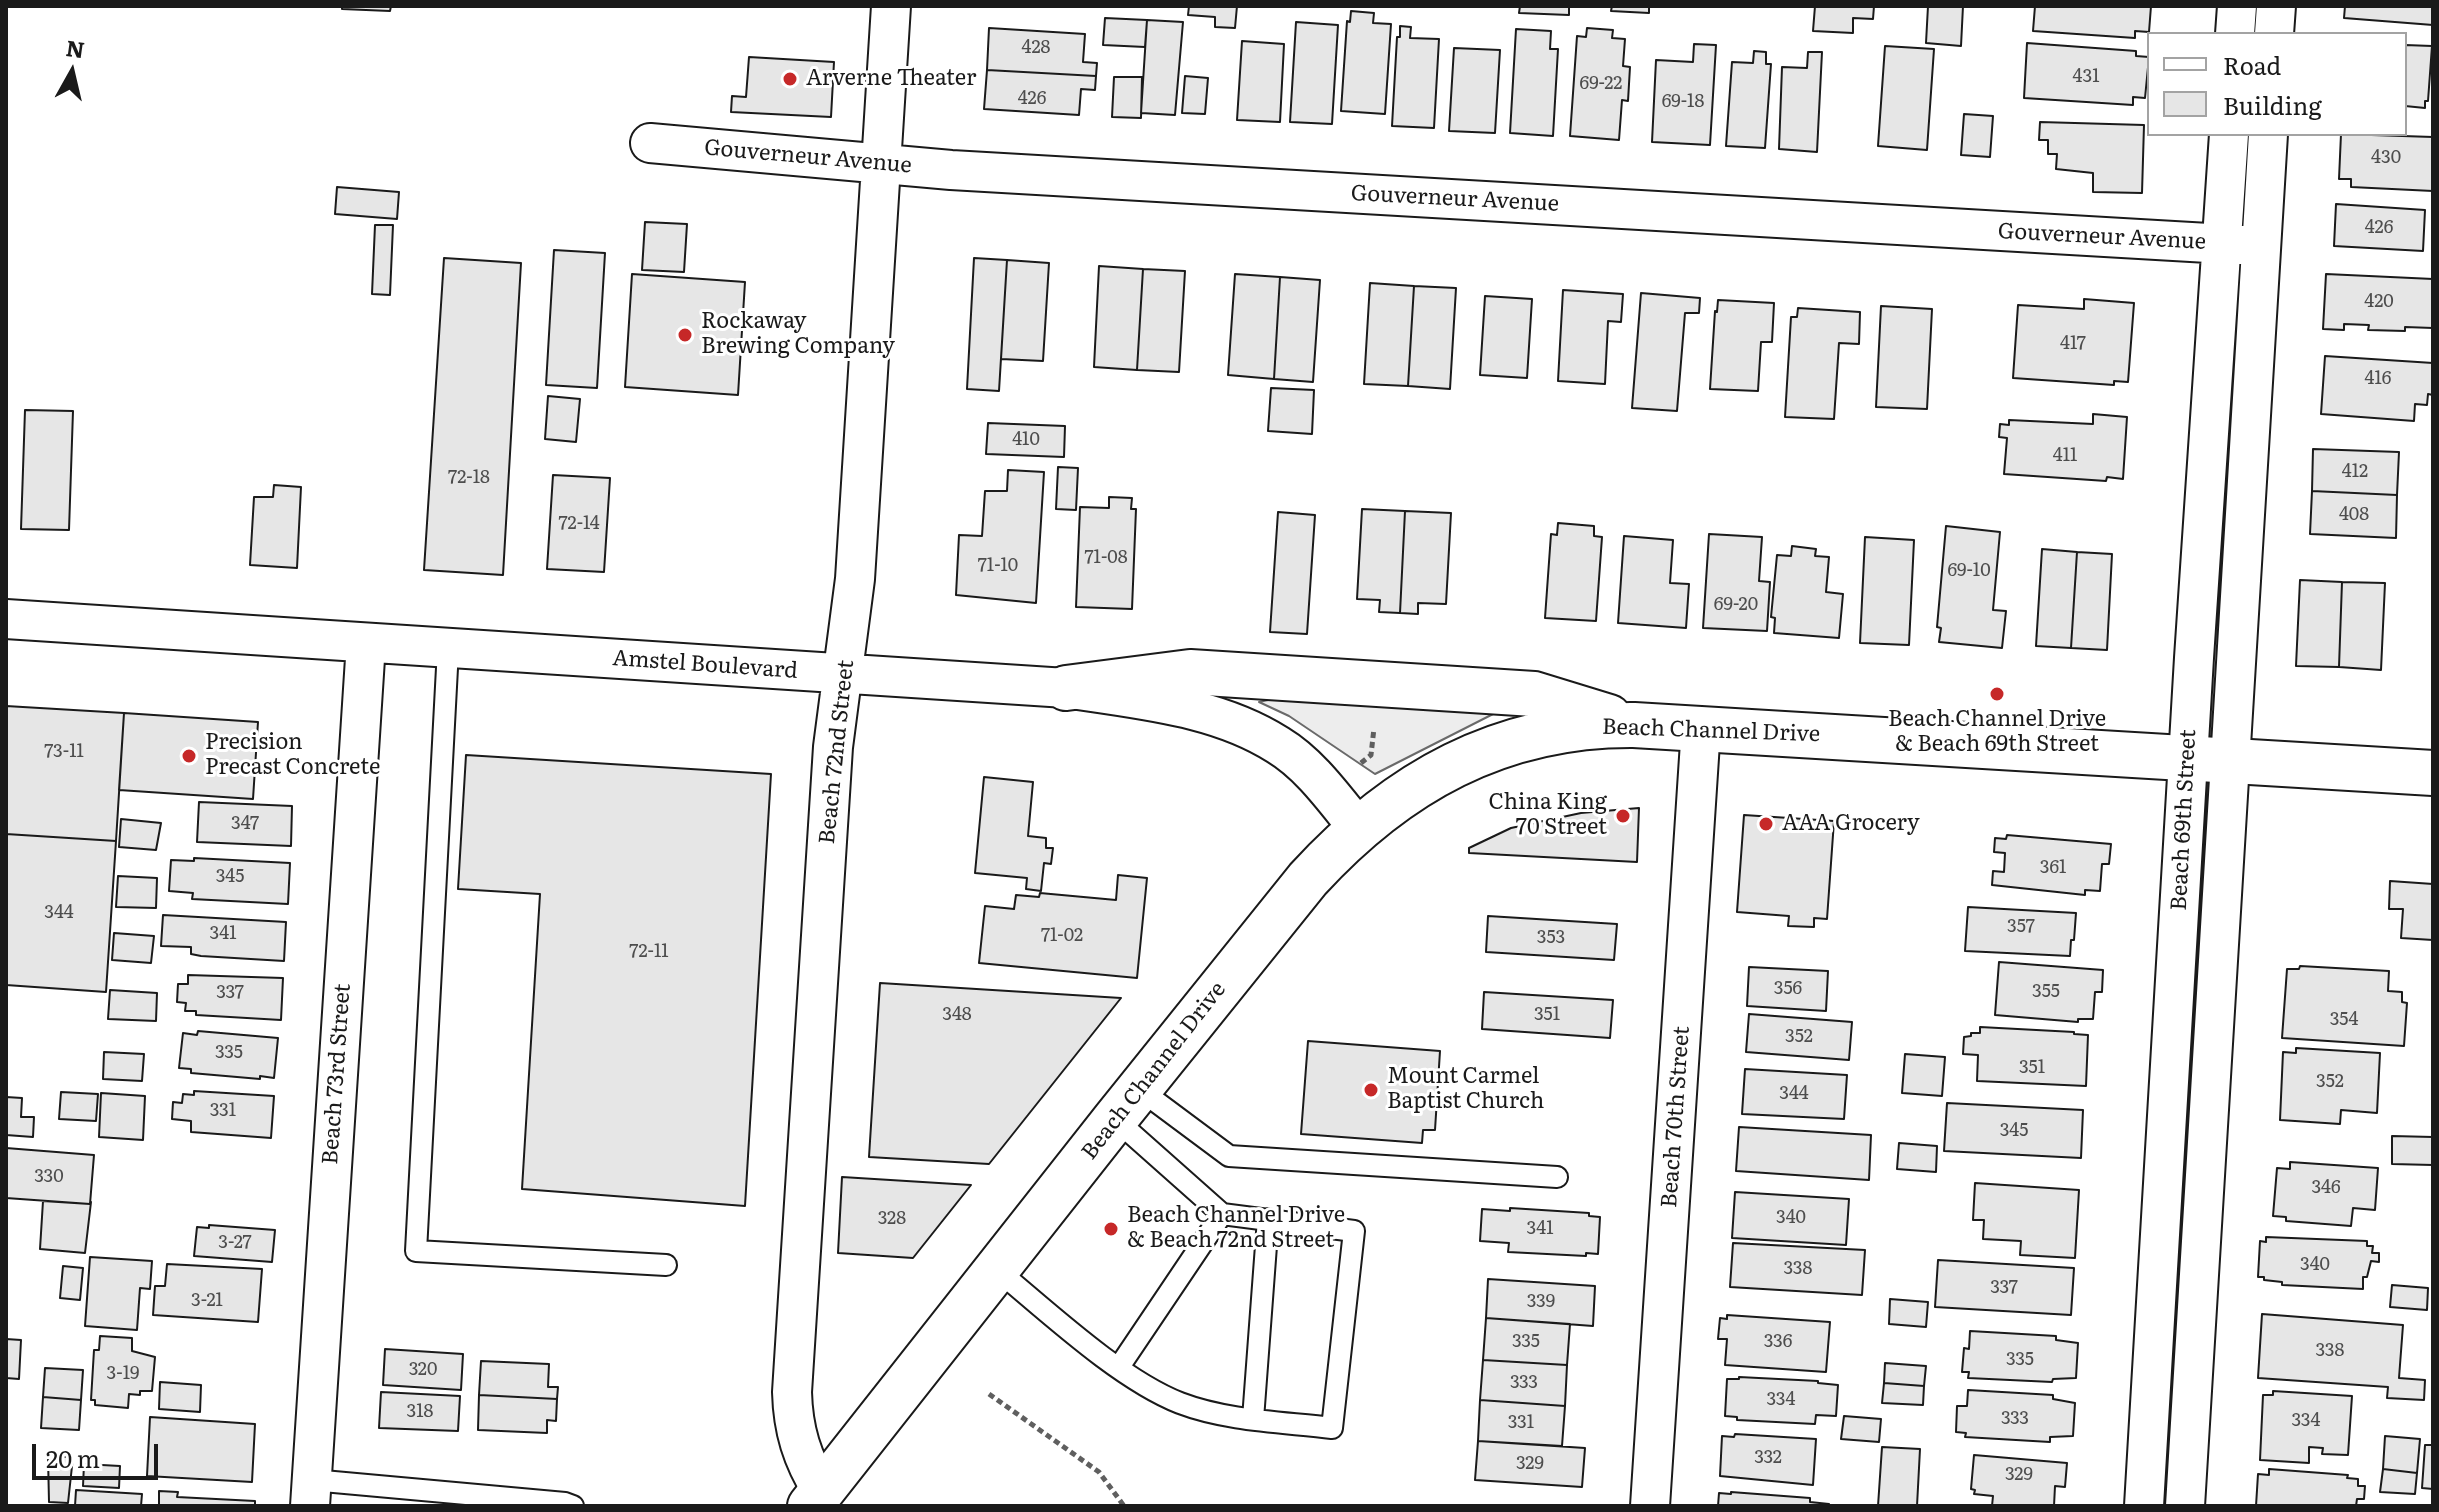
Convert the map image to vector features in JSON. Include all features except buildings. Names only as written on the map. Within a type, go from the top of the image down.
[{"type":"main road","points":[[1066,688],[1190,672],[1384,684],[1534,694],[1634,725]]},
{"type":"main road","name":"Beach Channel Drive","points":[[816,1499],[1308,879],[1359,829],[1417,785],[1485,750],[1549,731],[1634,725],[2433,773]]},
{"type":"street","name":"Beach 72nd Street","points":[[816,1499],[798,1445],[792,1392],[833,747],[855,579],[891,6]]},
{"type":"street","points":[[2235,32],[2237,6]]},
{"type":"street","points":[[2274,32],[2276,6]]},
{"type":"street","name":"Beach 69th Street","points":[[2144,1506],[2229,136]]},
{"type":"street","name":"Beach 69th Street","points":[[2185,1506],[2268,136]]},
{"type":"street","name":"Gouverneur Avenue","points":[[650,143],[951,170],[2260,246]]},
{"type":"street","name":"Amstel Boulevard","points":[[6,619],[1066,688],[1181,707],[1233,722],[1259,734],[1297,760],[1359,829]]},
{"type":"street","name":"Beach 73rd Street","points":[[311,1493],[366,643]]},
{"type":"street","name":"Beach 70th Street","points":[[1650,1506],[1701,727]]},
{"type":"lane","points":[[448,649],[416,1251],[666,1265]]},
{"type":"lane","points":[[1127,1104],[1229,1156],[1557,1177]]},
{"type":"lane","points":[[996,1269],[1119,1367],[1144,1385],[1181,1404],[1253,1419],[1332,1428],[1354,1231],[1222,1214],[1127,1104]]},
{"type":"lane","points":[[1119,1367],[1222,1214]]},
{"type":"lane","points":[[1253,1419],[1268,1219]]},
{"type":"lane","points":[[311,1493],[565,1503],[573,1506]]},
{"type":"path","points":[[1361,763],[1371,755],[1376,716]]},
{"type":"path","points":[[989,1394],[1099,1472],[1124,1506]]},
{"type":"shaded area","points":[[1277,698],[1501,710],[1375,774],[1289,716],[1259,702]]},
{"type":"place","name":"Arverne Theater","points":[[790,79]]},
{"type":"place","name":"Rockaway Brewing Company","points":[[685,335]]},
{"type":"place","name":"Beach Channel Drive & Beach 69th Street","points":[[1997,694]]},
{"type":"place","name":"Precision Precast Concrete","points":[[189,756]]},
{"type":"place","name":"China King 70 Street","points":[[1623,816]]},
{"type":"place","name":"AAA Grocery","points":[[1766,824]]},
{"type":"place","name":"Mount Carmel Baptist Church","points":[[1371,1090]]},
{"type":"place","name":"Beach Channel Drive & Beach 72nd Street","points":[[1111,1229]]}]
